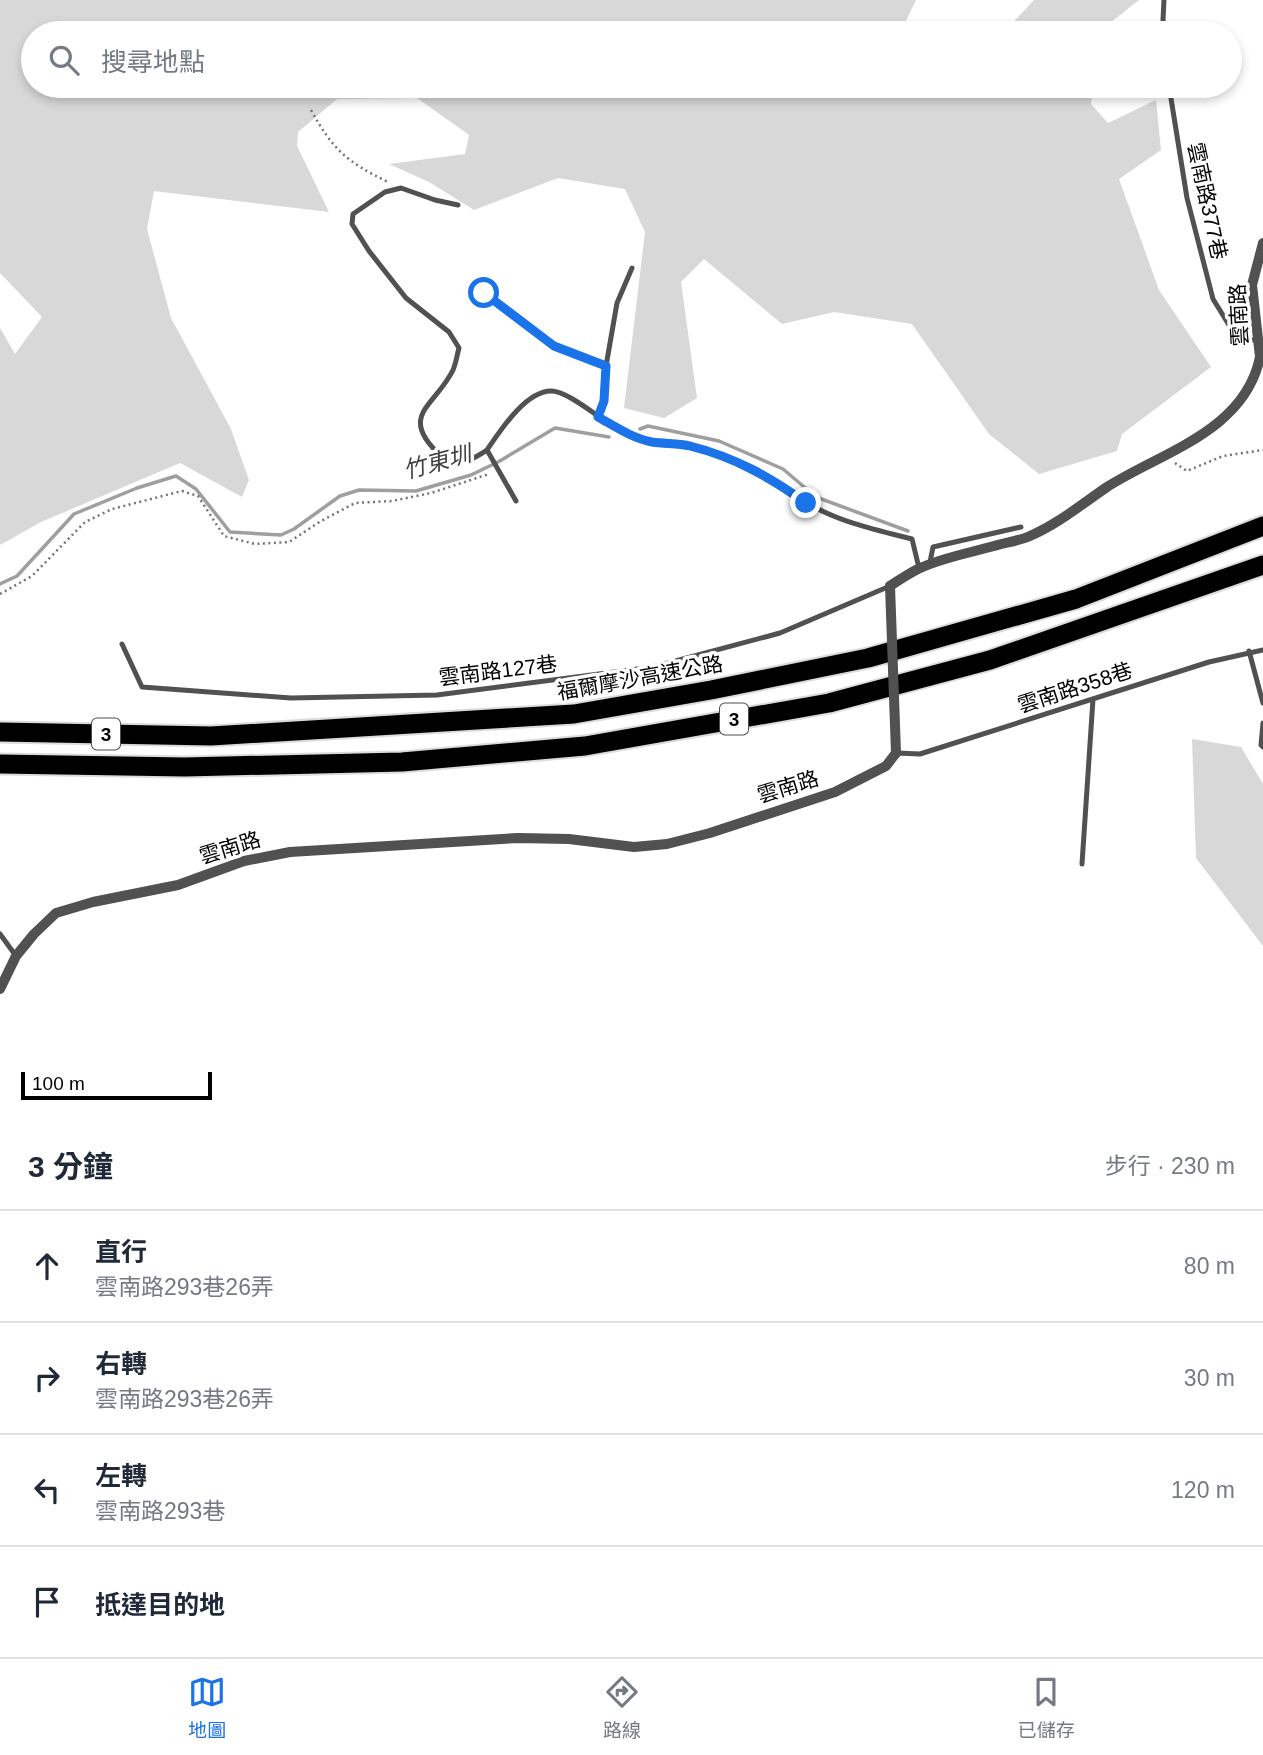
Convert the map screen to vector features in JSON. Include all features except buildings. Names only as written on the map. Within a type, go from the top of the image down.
[{"type":"highway","name":"福爾摩沙高速公路","points":[[0,732],[211,736],[574,714],[711,690],[881,654],[1076,599],[1263,526]]},
{"type":"highway","name":"3","points":[[0,764],[186,767],[402,762],[585,746],[829,703],[990,660],[1263,565]]},
{"type":"street","name":"雲南路","points":[[890,586],[924,567],[1029,537],[1108,486],[1202,436],[1236,405],[1252,384],[1260,357],[1252,285],[1263,243]]},
{"type":"street","points":[[890,586],[896,753]]},
{"type":"street","name":"雲南路","points":[[0,989],[16,956],[56,913],[93,902],[178,886],[244,861],[290,852],[518,838],[569,839],[634,846],[667,844],[710,833],[835,792],[886,765],[896,753]]},
{"type":"lane","points":[[1163,21],[1164,0]]},
{"type":"lane","name":"雲南路377巷","points":[[1171,98],[1187,198],[1213,299],[1229,325],[1247,339],[1259,341]]},
{"type":"lane","points":[[458,205],[435,200],[401,187],[385,192],[366,204],[353,215],[352,224],[359,238],[406,298],[449,331],[459,348],[452,370],[424,407],[419,421],[424,435],[435,451],[448,462],[459,464],[475,458],[486,450],[536,394],[553,391],[624,432],[651,442],[689,446],[748,466],[775,480],[806,503],[840,519],[912,539],[924,567]]},
{"type":"lane","points":[[598,417],[604,401],[606,366],[617,303],[632,268]]},
{"type":"lane","points":[[484,293],[554,346],[606,366]]},
{"type":"lane","points":[[486,450],[516,501]]},
{"type":"lane","points":[[924,567],[933,547],[1021,527]]},
{"type":"lane","name":"雲南路127巷","points":[[122,645],[142,687],[291,698],[437,695],[653,667],[780,634],[890,586]]},
{"type":"lane","name":"雲南路358巷","points":[[896,753],[920,754],[1209,662],[1263,650]]},
{"type":"lane","points":[[1249,651],[1263,702]]},
{"type":"lane","points":[[1082,864],[1093,699]]},
{"type":"lane","points":[[1263,723],[1263,747]]},
{"type":"lane","points":[[0,934],[16,956]]},
{"type":"path","points":[[311,110],[338,151],[356,166],[401,187]]},
{"type":"path","points":[[1169,455],[1178,466],[1187,471],[1223,456],[1263,450]]},
{"type":"path","points":[[0,594],[32,576],[85,522],[112,509],[162,495],[182,491],[198,496],[224,536],[255,544],[289,542],[355,503],[392,501],[430,493],[463,484],[497,470]]},
{"type":"shaded area","points":[[0,0],[916,0],[906,21],[21,21],[21,98],[417,98],[337,99],[298,132],[297,146],[329,212],[154,191],[147,229],[171,318],[231,429],[249,480],[242,497],[180,463],[41,522],[0,545],[0,328],[15,354],[42,317],[0,273]]},
{"type":"shaded area","points":[[1034,0],[1139,0],[1112,21],[1014,21]]},
{"type":"shaded area","points":[[417,98],[1092,98],[1091,104],[1108,123],[1156,100],[1161,150],[1119,179],[1159,290],[1211,367],[1122,434],[1117,451],[1039,474],[989,434],[912,324],[834,312],[782,324],[704,259],[681,282],[697,398],[664,418],[624,408],[645,232],[625,189],[558,178],[474,210],[429,182],[389,164],[465,154],[469,135]]},
{"type":"shaded area","points":[[1192,739],[1241,747],[1263,784],[1263,946],[1196,858]]},
{"type":"waterway","name":"竹東圳","points":[[640,429],[648,426],[719,441],[783,469],[816,497],[908,531]]},
{"type":"waterway","name":"竹東圳","points":[[0,584],[17,576],[74,514],[137,488],[176,476],[196,489],[230,532],[281,535],[294,529],[340,496],[359,490],[416,491],[471,475],[555,428],[609,437]]},
{"type":"route","points":[[484,293],[554,346],[606,366],[604,401],[598,417],[624,432],[651,442],[689,446],[748,466],[775,480],[806,503]]}]
